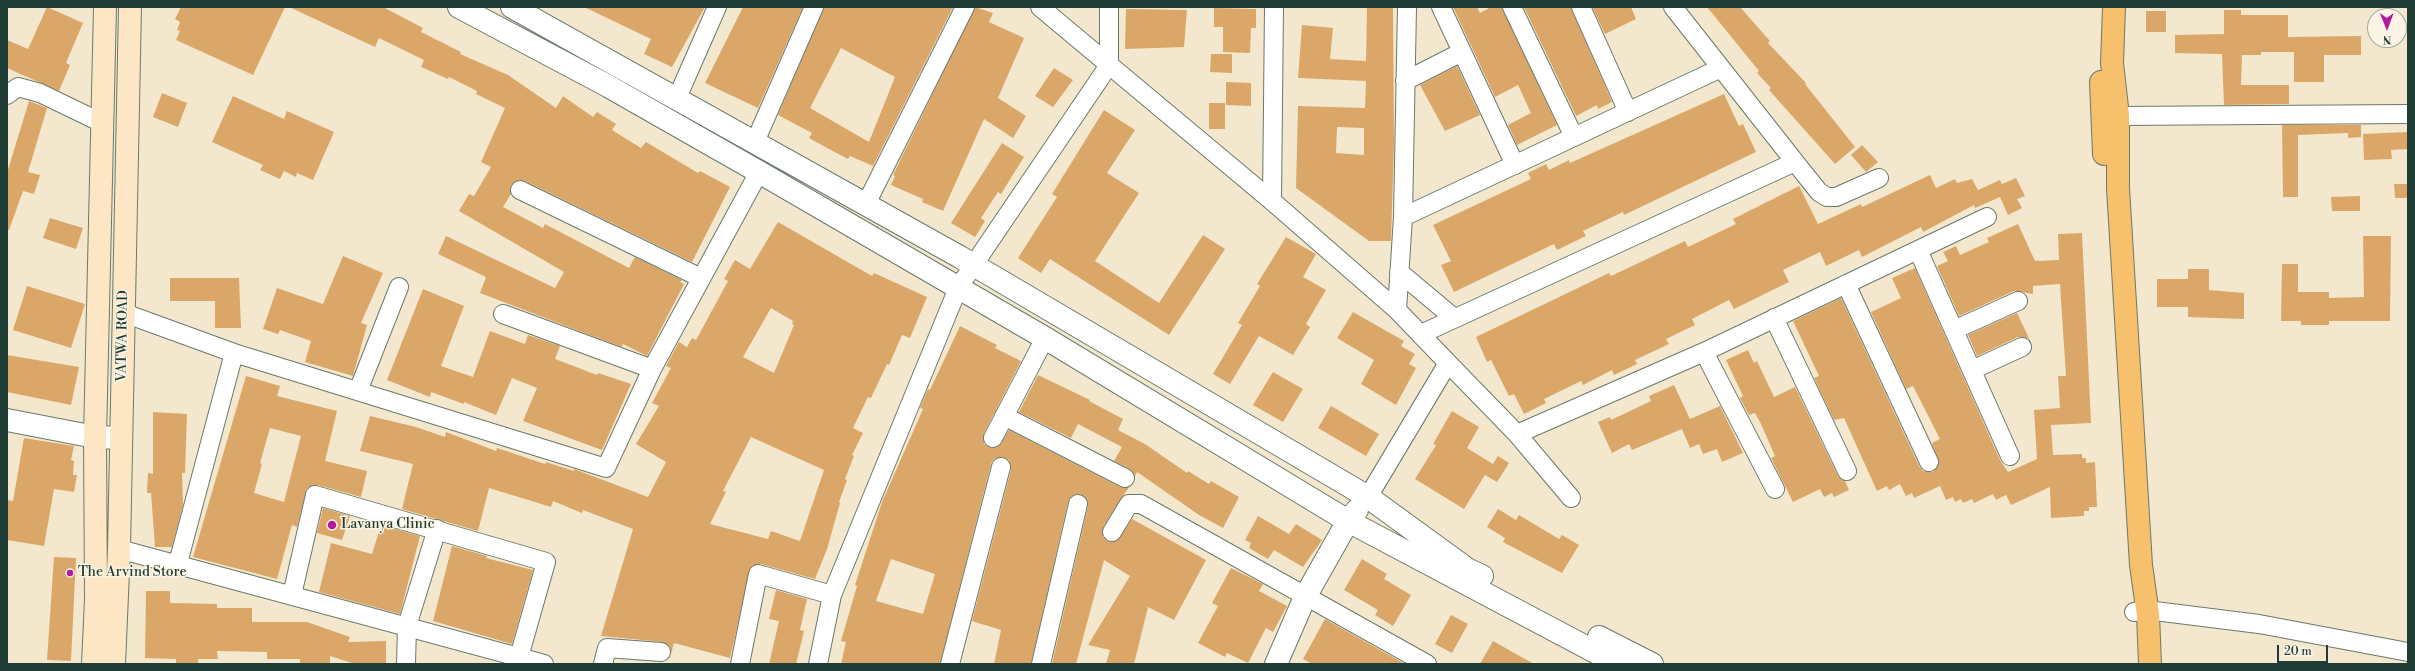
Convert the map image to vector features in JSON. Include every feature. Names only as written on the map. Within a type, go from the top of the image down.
[{"type":"main road","name":"VATWA ROAD","points":[[93,664],[96,599],[95,437],[105,7]]},
{"type":"main road","name":"VATWA ROAD","points":[[114,664],[119,549],[130,7]]},
{"type":"main road","points":[[2102,7],[2100,63],[2106,189],[2129,566],[2141,611],[2150,664]]},
{"type":"main road","points":[[2114,7],[2112,63],[2118,116],[2118,188],[2141,565],[2141,611],[2137,664]]},
{"type":"street","points":[[458,7],[608,86],[759,172],[1045,338],[1348,521],[1618,664]]},
{"type":"street","points":[[512,7],[973,265],[1368,497],[1468,569],[1652,664]]},
{"type":"street","points":[[677,98],[717,7]]},
{"type":"street","points":[[755,142],[814,7]]},
{"type":"street","points":[[866,204],[965,7]]},
{"type":"street","points":[[1040,7],[1272,201],[1397,310],[1516,434],[1571,498]]},
{"type":"street","points":[[818,664],[832,595],[958,288],[1109,65],[1109,7]]},
{"type":"street","points":[[1272,201],[1274,7]]},
{"type":"street","points":[[1397,310],[1403,217],[1407,7]]},
{"type":"street","points":[[1441,7],[1515,164]]},
{"type":"street","points":[[1512,7],[1574,137]]},
{"type":"street","points":[[1581,7],[1628,112]]},
{"type":"street","points":[[1674,7],[1819,192],[1827,197],[1836,197],[1879,178]]},
{"type":"street","points":[[1406,81],[1462,52]]},
{"type":"street","points":[[1403,217],[1721,68]]},
{"type":"street","points":[[7,95],[18,87],[40,93],[102,123]]},
{"type":"street","points":[[2118,116],[2408,114]]},
{"type":"street","points":[[1421,334],[1794,162]]},
{"type":"street","points":[[124,314],[234,353],[606,468],[652,369],[759,172]]},
{"type":"street","points":[[520,190],[701,278]]},
{"type":"street","points":[[1516,434],[1704,352],[1988,217]]},
{"type":"street","points":[[1918,250],[2010,456]]},
{"type":"street","points":[[1399,272],[1454,318]]},
{"type":"street","points":[[1846,284],[1929,462]]},
{"type":"street","points":[[358,391],[399,287]]},
{"type":"street","points":[[1954,330],[2018,301]]},
{"type":"street","points":[[503,314],[652,369]]},
{"type":"street","points":[[1774,318],[1847,471]]},
{"type":"street","points":[[993,438],[1045,338]]},
{"type":"street","points":[[1972,370],[2022,348]]},
{"type":"street","points":[[1704,352],[1775,489]]},
{"type":"street","points":[[178,563],[234,353]]},
{"type":"street","points":[[1276,664],[1305,596],[1348,521],[1368,497],[1448,363]]},
{"type":"street","points":[[1004,416],[1125,478]]},
{"type":"street","points":[[7,420],[95,437],[121,438]]},
{"type":"street","points":[[950,664],[1001,467]]},
{"type":"street","points":[[292,595],[315,495],[437,529],[546,562],[519,657]]},
{"type":"street","points":[[1041,664],[1078,504]]},
{"type":"street","points":[[1112,532],[1129,504],[1141,504],[1427,664]]},
{"type":"street","points":[[406,664],[406,626],[437,529]]},
{"type":"street","points":[[119,549],[178,563],[544,664]]},
{"type":"street","points":[[740,664],[758,574],[832,595]]},
{"type":"street","points":[[2141,611],[2260,624],[2408,652]]},
{"type":"street","points":[[603,664],[607,648],[661,652]]},
{"type":"building","points":[[47,7],[83,23],[66,63],[70,65],[59,91],[7,68],[7,40],[28,49]]},
{"type":"building","points":[[181,7],[285,7],[253,75],[176,40],[180,31],[177,30],[180,22],[175,19]]},
{"type":"building","points":[[289,7],[383,7],[423,28],[421,32],[461,52],[460,54],[508,75],[556,108],[563,96],[593,117],[597,112],[616,124],[612,130],[641,148],[646,142],[698,173],[700,171],[730,187],[692,262],[525,181],[519,180],[511,185],[511,194],[503,207],[543,228],[545,224],[629,268],[635,257],[682,280],[680,282],[684,284],[647,356],[623,344],[622,347],[480,293],[486,277],[438,254],[446,236],[555,288],[564,272],[459,211],[469,194],[474,196],[491,167],[481,162],[505,108],[476,94],[477,91],[449,77],[448,79],[421,67],[424,60],[379,38],[375,47]]},
{"type":"building","points":[[584,7],[705,7],[672,67],[644,54],[651,39]]},
{"type":"building","points":[[743,7],[803,7],[758,108],[705,83]]},
{"type":"building","points":[[824,7],[953,7],[873,166],[850,156],[848,159],[829,149],[809,138],[812,133],[778,115]],"holes":[[[841,48],[895,77],[869,142],[810,108]]]},
{"type":"building","points":[[975,7],[993,13],[989,22],[1024,38],[998,98],[1026,116],[1013,138],[984,119],[943,211],[922,202],[923,199],[891,185],[895,176],[893,175]]},
{"type":"building","points":[[1367,7],[1393,7],[1394,143],[1391,241],[1369,241],[1296,188],[1298,106],[1365,108],[1366,81],[1298,78],[1302,25],[1333,28],[1330,59],[1366,61]],"holes":[[[1337,127],[1364,128],[1364,155],[1336,153]]]},
{"type":"building","points":[[1453,7],[1477,7],[1480,13],[1491,7],[1502,7],[1557,125],[1517,145],[1508,125],[1531,113],[1518,85],[1495,97]]},
{"type":"building","points":[[1524,7],[1571,7],[1612,102],[1598,109],[1597,105],[1576,116]]},
{"type":"building","points":[[1592,7],[1631,7],[1636,19],[1605,34]]},
{"type":"building","points":[[1707,7],[1740,7],[1770,41],[1768,43],[1806,83],[1805,84],[1855,147],[1835,164],[1769,90],[1771,88],[1757,73],[1759,71]]},
{"type":"building","points":[[1214,8],[1256,9],[1256,28],[1251,28],[1250,53],[1223,52],[1223,27],[1214,27]]},
{"type":"building","points":[[1126,9],[1187,10],[1184,47],[1125,49]]},
{"type":"building","points":[[2224,10],[2241,10],[2241,15],[2288,15],[2288,37],[2361,36],[2361,55],[2324,55],[2324,82],[2294,82],[2294,52],[2261,52],[2261,55],[2242,55],[2241,85],[2289,85],[2289,104],[2224,105],[2222,54],[2175,53],[2175,35],[2224,34]]},
{"type":"building","points":[[2146,11],[2166,11],[2166,32],[2146,32]]},
{"type":"building","points":[[1211,54],[1232,54],[1232,73],[1210,72]]},
{"type":"building","points":[[1457,66],[1480,115],[1445,131],[1420,85]]},
{"type":"building","points":[[1054,68],[1073,80],[1053,107],[1035,96]]},
{"type":"building","points":[[1226,82],[1251,83],[1251,106],[1226,105]]},
{"type":"building","points":[[162,93],[187,103],[178,127],[153,117]]},
{"type":"building","points":[[1724,94],[1739,126],[1743,124],[1756,152],[1624,215],[1623,212],[1583,231],[1586,236],[1557,250],[1554,244],[1454,292],[1441,265],[1451,261],[1433,225],[1531,179],[1528,173],[1546,164],[1549,170],[1569,160],[1570,163]]},
{"type":"building","points":[[233,96],[284,119],[287,111],[334,132],[313,180],[297,173],[296,177],[284,171],[280,179],[260,170],[263,165],[212,142]]},
{"type":"building","points":[[29,101],[47,108],[28,172],[40,175],[34,194],[23,191],[9,230],[7,230],[7,173]]},
{"type":"building","points":[[1209,103],[1225,103],[1225,129],[1209,129]]},
{"type":"building","points":[[1104,110],[1135,130],[1107,173],[1139,193],[1095,261],[1159,303],[1203,235],[1225,249],[1169,335],[1050,259],[1041,273],[1018,258],[1057,197],[1052,194]]},
{"type":"building","points":[[2282,125],[2361,125],[2361,137],[2348,138],[2348,133],[2298,135],[2298,197],[2283,197]]},
{"type":"building","points":[[2408,132],[2408,149],[2391,150],[2392,159],[2364,160],[2363,134]]},
{"type":"building","points":[[1002,143],[1024,157],[1001,194],[998,192],[981,218],[985,221],[975,237],[951,223]]},
{"type":"building","points":[[1862,145],[1878,162],[1866,172],[1851,155]]},
{"type":"building","points":[[1930,175],[1936,188],[1955,179],[1957,183],[1972,179],[1978,190],[2000,180],[2002,184],[2016,178],[2025,196],[2017,199],[2022,208],[2008,215],[2000,197],[1975,208],[1974,205],[1923,232],[1921,227],[1862,257],[1859,250],[1826,266],[1820,252],[1783,270],[1789,282],[1734,309],[1729,300],[1692,319],[1695,325],[1666,339],[1669,344],[1635,360],[1637,364],[1614,375],[1612,370],[1583,385],[1581,381],[1544,399],[1546,403],[1524,414],[1514,394],[1509,396],[1491,360],[1487,362],[1476,337],[1609,273],[1611,276],[1685,241],[1688,247],[1736,224],[1733,219],[1799,186],[1818,224],[1861,204],[1862,207]]},
{"type":"building","points":[[2394,184],[2408,184],[2408,198],[2395,198]]},
{"type":"building","points":[[2360,196],[2360,211],[2332,211],[2331,197]]},
{"type":"building","points":[[50,218],[83,228],[76,249],[43,238]]},
{"type":"building","points":[[778,222],[872,276],[874,273],[927,297],[910,338],[902,335],[889,365],[887,364],[871,398],[868,397],[853,428],[863,433],[852,455],[854,456],[845,479],[847,480],[839,502],[840,503],[827,549],[815,579],[761,564],[751,567],[730,658],[674,643],[671,654],[670,647],[662,642],[601,636],[633,529],[583,510],[582,513],[553,501],[551,507],[489,488],[478,531],[402,509],[413,464],[360,451],[370,416],[416,427],[445,437],[446,432],[496,451],[497,448],[545,464],[546,462],[574,471],[574,469],[648,497],[666,462],[636,444],[659,406],[652,403],[671,368],[666,366],[679,342],[687,347],[692,338],[696,340],[728,281],[724,279],[735,260],[750,269]],"holes":[[[771,308],[793,321],[792,324],[794,325],[774,373],[743,357]],[[751,437],[824,470],[800,541],[771,531],[768,539],[710,524],[726,492],[723,491]]]},
{"type":"building","points":[[2018,224],[2035,261],[2059,260],[2058,234],[2082,233],[2091,423],[2051,425],[2053,455],[2082,454],[2082,458],[2086,458],[2086,463],[2095,462],[2097,507],[2089,507],[2089,511],[2084,511],[2084,516],[2051,518],[2050,487],[2011,505],[2006,495],[1996,500],[1993,494],[1974,503],[1972,499],[1963,503],[1961,499],[1955,502],[1953,497],[1946,500],[1940,486],[1914,498],[1912,493],[1906,496],[1900,484],[1889,490],[1887,486],[1877,491],[1844,418],[1834,420],[1814,378],[1819,376],[1793,321],[1841,298],[1919,466],[1923,471],[1933,472],[1939,463],[1932,443],[1940,439],[1913,386],[1906,389],[1871,312],[1901,298],[1892,278],[1915,268],[2000,460],[2008,472],[2037,459],[2034,410],[2060,408],[2058,376],[2066,376],[2060,284],[2033,286],[2033,294],[2014,291],[1959,316],[1937,266],[1948,261],[1943,252],[1956,246],[1960,255],[1989,242],[1987,238]]},
{"type":"building","points":[[2363,236],[2391,236],[2390,321],[2329,321],[2329,325],[2301,325],[2301,321],[2281,321],[2282,264],[2298,264],[2298,292],[2329,292],[2329,298],[2364,297]]},
{"type":"building","points":[[1286,237],[1316,254],[1303,277],[1326,290],[1306,324],[1310,327],[1293,355],[1259,336],[1230,384],[1213,374],[1242,325],[1238,323],[1260,286],[1257,284]]},
{"type":"building","points":[[343,256],[383,273],[361,323],[367,325],[353,376],[305,362],[311,341],[280,330],[278,334],[263,329],[277,288],[323,304]]},
{"type":"building","points":[[2188,269],[2209,269],[2209,290],[2244,293],[2244,319],[2188,317],[2188,307],[2157,307],[2157,279],[2188,279]]},
{"type":"building","points":[[170,278],[239,278],[241,328],[215,328],[215,301],[170,301]]},
{"type":"building","points":[[27,286],[85,304],[71,348],[13,330]]},
{"type":"building","points":[[423,289],[464,306],[441,366],[473,377],[490,331],[525,344],[528,335],[560,346],[555,359],[597,375],[598,373],[631,384],[602,450],[523,421],[537,388],[512,378],[496,415],[464,402],[464,404],[431,392],[430,397],[387,380]]},
{"type":"building","points":[[1353,312],[1404,341],[1401,346],[1415,354],[1409,364],[1416,368],[1396,405],[1361,384],[1374,360],[1337,338]]},
{"type":"building","points":[[2017,313],[2029,338],[2018,337],[1977,356],[1968,335]]},
{"type":"building","points":[[960,326],[997,345],[995,348],[1021,361],[984,433],[984,444],[993,448],[998,447],[1009,430],[1120,487],[1129,487],[1103,527],[1103,537],[1107,541],[1117,541],[1132,519],[1206,560],[1174,620],[1148,607],[1134,664],[1106,664],[1110,650],[1088,645],[1130,576],[1104,560],[1076,664],[1052,664],[1088,506],[1085,497],[1080,494],[1071,497],[1068,502],[1031,664],[994,664],[1001,630],[972,621],[1011,470],[1009,460],[1003,457],[994,459],[991,464],[940,664],[841,664],[846,642],[841,641],[857,586],[855,585],[882,502],[923,409],[920,408],[928,389],[930,390]],"holes":[[[891,559],[935,574],[923,614],[876,601]]]},
{"type":"building","points":[[1748,350],[1754,363],[1757,361],[1774,397],[1795,387],[1838,476],[1845,481],[1849,490],[1834,497],[1832,493],[1824,497],[1820,489],[1793,502],[1771,458],[1775,456],[1761,424],[1755,413],[1749,415],[1740,398],[1743,396],[1726,360]]},
{"type":"building","points":[[7,355],[79,367],[71,405],[7,392]]},
{"type":"building","points":[[1273,372],[1303,389],[1283,422],[1253,405]]},
{"type":"building","points":[[1038,375],[1090,400],[1089,401],[1123,419],[1118,430],[1145,444],[1187,473],[1188,471],[1209,484],[1211,481],[1239,497],[1223,528],[1199,515],[1137,472],[1135,476],[1130,469],[1114,461],[1122,447],[1078,424],[1071,438],[1019,412]]},
{"type":"building","points":[[246,376],[280,386],[277,396],[337,411],[325,461],[367,471],[361,497],[318,485],[307,488],[297,527],[292,525],[277,579],[193,557]],"holes":[[[270,428],[301,436],[284,502],[254,493],[262,464],[260,463]]]},
{"type":"building","points":[[1674,385],[1690,419],[1720,406],[1743,453],[1722,462],[1717,449],[1703,454],[1699,444],[1690,448],[1682,429],[1632,450],[1629,444],[1612,453],[1598,422],[1610,417],[1611,420],[1651,401],[1649,396]]},
{"type":"building","points":[[1331,406],[1379,434],[1366,456],[1318,428]]},
{"type":"building","points":[[1452,411],[1479,427],[1467,448],[1493,464],[1498,456],[1509,463],[1497,482],[1485,475],[1464,509],[1415,479],[1436,445],[1433,444]]},
{"type":"building","points":[[153,412],[187,414],[185,473],[182,473],[183,505],[172,547],[155,547],[151,493],[147,493],[148,473],[153,474]]},
{"type":"building","points":[[24,438],[74,446],[71,460],[74,461],[73,475],[77,475],[74,492],[54,489],[44,546],[7,540],[7,500],[13,501]]},
{"type":"building","points":[[323,508],[350,516],[342,540],[317,533]]},
{"type":"building","points":[[1498,509],[1516,520],[1519,515],[1559,539],[1562,535],[1579,545],[1562,573],[1503,542],[1505,538],[1487,527]]},
{"type":"building","points":[[1258,516],[1289,534],[1296,524],[1322,540],[1303,567],[1274,550],[1268,559],[1249,548],[1251,543],[1245,540]]},
{"type":"building","points":[[381,525],[420,536],[400,614],[319,592],[331,543],[372,554]]},
{"type":"building","points":[[452,546],[487,556],[486,558],[533,570],[512,644],[433,621]]},
{"type":"building","points":[[54,557],[76,558],[71,661],[47,660]]},
{"type":"building","points":[[1362,559],[1387,574],[1384,579],[1411,595],[1393,626],[1375,615],[1378,610],[1344,590]]},
{"type":"building","points":[[1231,568],[1263,584],[1259,591],[1287,606],[1273,632],[1266,628],[1248,663],[1227,653],[1225,657],[1198,643],[1218,606],[1212,603]]},
{"type":"building","points":[[776,590],[807,599],[800,630],[804,631],[796,664],[769,664],[779,621],[769,619]]},
{"type":"building","points":[[146,591],[170,591],[170,603],[217,604],[217,608],[252,608],[252,622],[307,622],[350,637],[348,642],[386,641],[386,663],[355,664],[330,656],[330,664],[300,664],[300,659],[267,659],[267,652],[217,651],[218,659],[198,659],[198,664],[176,664],[176,659],[145,658]]},
{"type":"building","points":[[1451,615],[1468,624],[1452,653],[1435,644]]},
{"type":"building","points":[[1325,619],[1405,664],[1312,664],[1303,659]]},
{"type":"building","points":[[1493,641],[1534,664],[1480,664]]},
{"type":"place","name":"Lavanya Clinic","points":[[332,525]]},
{"type":"place","name":"The Arvind Store","points":[[70,573]]}]
